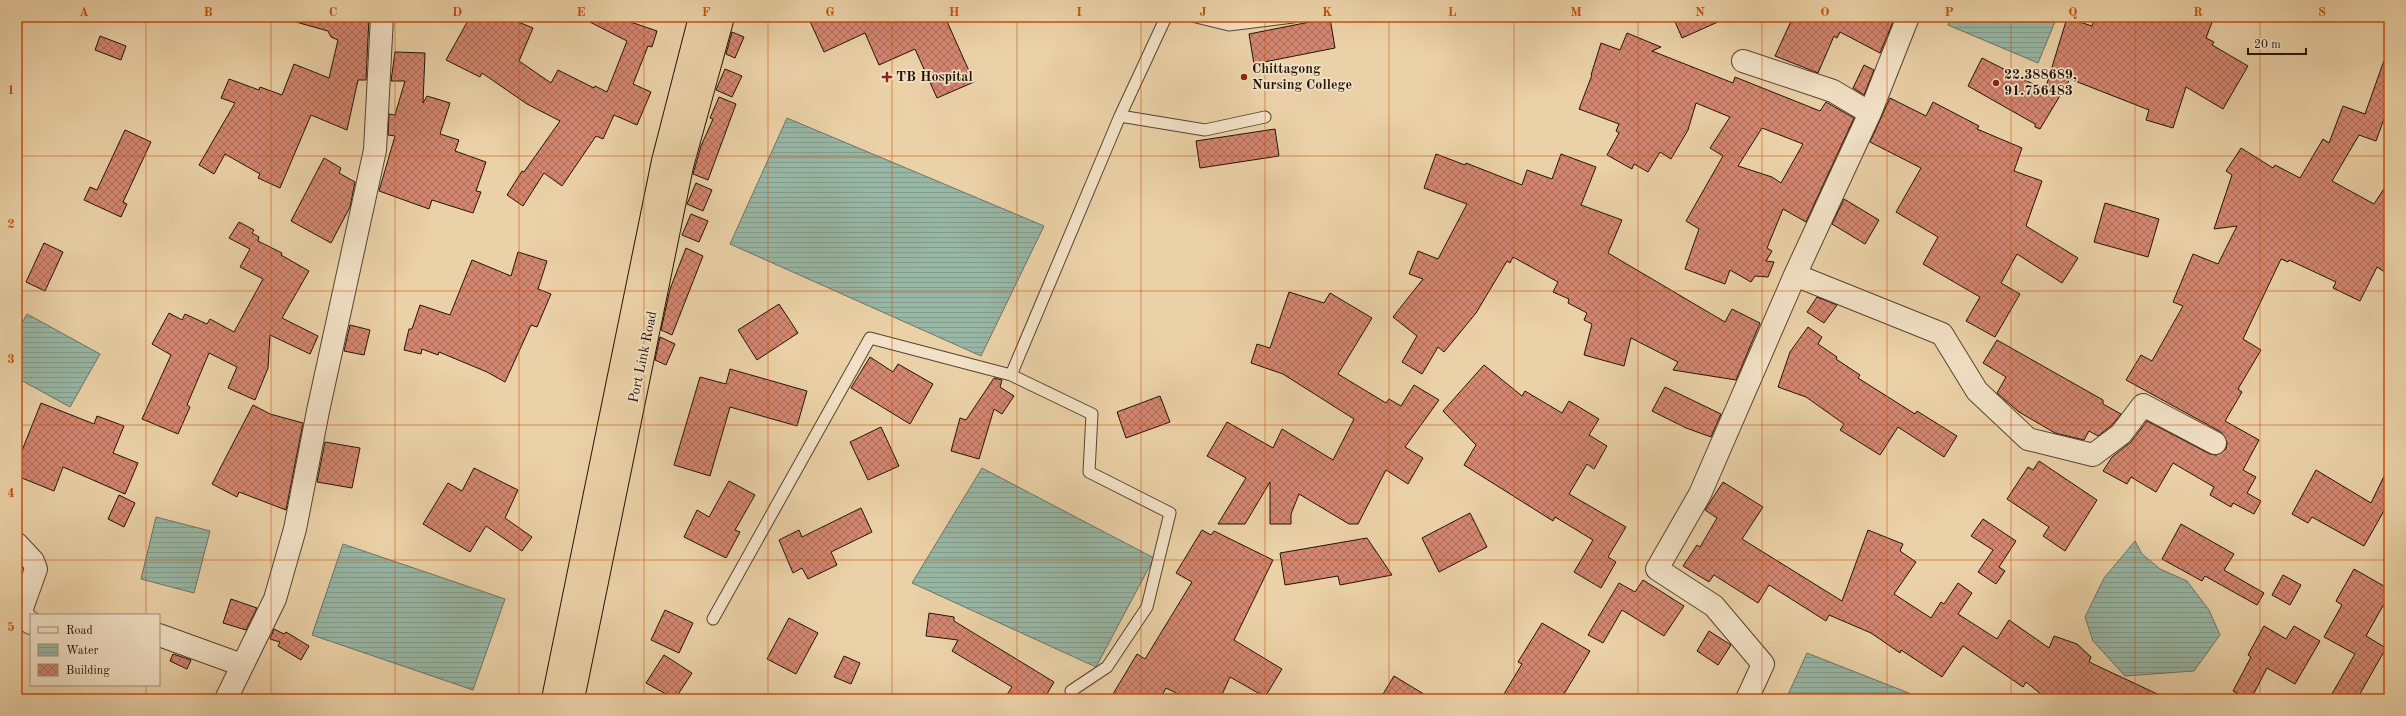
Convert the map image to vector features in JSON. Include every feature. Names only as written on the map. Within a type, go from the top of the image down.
[{"type":"highway","name":"Port Link Road","points":[[553,699],[663,161],[700,17]]},
{"type":"highway","name":"Port Link Road","points":[[573,699],[682,166],[723,17]]},
{"type":"street","points":[[226,699],[275,599],[295,530],[318,411],[375,150],[382,17]]},
{"type":"street","points":[[1747,699],[1763,664],[1714,606],[1657,569],[1700,494],[1795,275],[1870,113],[1908,17]]},
{"type":"street","points":[[1743,61],[1834,91],[1870,113]]},
{"type":"street","points":[[1795,275],[1942,334],[1978,391],[2028,439],[2093,455],[2121,434],[2143,405],[2214,443]]},
{"type":"street","points":[[17,544],[33,561],[36,569],[21,611],[26,620],[30,622]]},
{"type":"street","points":[[160,634],[242,665]]},
{"type":"lane","points":[[1011,375],[1120,116],[1166,17]]},
{"type":"lane","points":[[1196,17],[1229,26],[1293,17]]},
{"type":"lane","points":[[1120,116],[1205,130],[1265,117]]},
{"type":"lane","points":[[713,619],[870,338],[1011,375],[1092,414],[1089,472],[1170,513],[1147,607],[1107,666],[1071,692]]},
{"type":"water","points":[[1951,17],[2057,17],[2038,63],[1948,25]]},
{"type":"water","points":[[787,118],[1044,226],[981,356],[730,244]]},
{"type":"water","points":[[27,314],[100,354],[70,407],[17,378],[17,332]]},
{"type":"water","points":[[982,468],[1154,558],[1096,667],[912,583]]},
{"type":"water","points":[[156,517],[210,531],[194,593],[141,579]]},
{"type":"water","points":[[2135,541],[2142,554],[2160,569],[2187,581],[2209,610],[2220,635],[2194,671],[2125,676],[2093,641],[2085,617],[2104,578]]},
{"type":"water","points":[[343,544],[505,599],[473,690],[312,635]]},
{"type":"water","points":[[1807,653],[1924,699],[1786,699]]},
{"type":"building","points":[[297,17],[369,17],[366,80],[358,80],[347,130],[311,115],[280,188],[258,178],[260,174],[225,154],[214,174],[199,165],[235,103],[221,98],[229,79],[259,90],[260,87],[282,95],[294,64],[329,78],[338,40],[331,37],[328,31],[296,22]]},
{"type":"building","points":[[470,17],[506,17],[533,28],[519,61],[551,83],[558,70],[594,88],[595,86],[607,92],[627,41],[580,17],[616,17],[657,31],[652,47],[648,46],[633,84],[651,92],[637,125],[614,115],[603,139],[596,136],[562,186],[544,173],[523,206],[507,195],[522,171],[524,172],[560,121],[527,104],[482,73],[480,77],[446,60]]},
{"type":"building","points":[[808,17],[945,17],[974,82],[937,98],[915,49],[879,65],[865,33],[824,52]]},
{"type":"building","points":[[1673,17],[1729,17],[1682,38]]},
{"type":"building","points":[[1793,17],[1895,17],[1880,53],[1840,32],[1837,38],[1834,36],[1818,73],[1775,56]]},
{"type":"building","points":[[2095,17],[2214,17],[2206,38],[2214,42],[2212,45],[2248,66],[2223,109],[2186,87],[2173,128],[2146,120],[2149,110],[2070,79],[2040,129],[2035,127],[2035,124],[1968,86],[1982,58],[2045,90],[2067,18],[2092,26]]},
{"type":"building","points":[[1330,18],[1335,48],[1254,64],[1249,34]]},
{"type":"building","points":[[732,32],[744,37],[735,58],[726,54]]},
{"type":"building","points":[[1627,33],[1661,47],[1652,51],[1733,83],[1735,77],[1820,111],[1826,102],[1854,118],[1806,222],[1783,209],[1767,248],[1772,251],[1766,261],[1774,262],[1768,277],[1755,276],[1751,282],[1730,270],[1725,284],[1685,269],[1699,229],[1686,221],[1723,156],[1710,148],[1730,117],[1696,103],[1688,130],[1671,159],[1660,152],[1648,172],[1634,164],[1632,169],[1607,155],[1619,133],[1616,131],[1619,124],[1579,109],[1592,75],[1601,43],[1620,50]],"holes":[[[1762,128],[1803,144],[1781,183],[1772,177],[1738,166]]]},
{"type":"building","points":[[100,36],[126,46],[121,60],[95,50]]},
{"type":"building","points":[[395,52],[425,53],[423,103],[427,96],[450,103],[440,134],[459,140],[455,151],[486,162],[476,191],[481,192],[473,213],[432,200],[429,209],[379,191],[395,136],[388,135],[389,114],[395,115],[405,81],[391,81]]},
{"type":"building","points":[[2387,52],[2389,52],[2389,105],[2376,141],[2359,135],[2332,181],[2374,204],[2389,181],[2389,275],[2377,267],[2360,301],[2333,288],[2336,282],[2289,260],[2288,262],[2281,259],[2243,339],[2261,350],[2238,389],[2242,392],[2225,421],[2259,440],[2243,470],[2256,477],[2247,493],[2261,501],[2254,514],[2233,503],[2231,507],[2210,495],[2214,487],[2173,463],[2156,492],[2131,477],[2127,484],[2103,471],[2112,457],[2131,442],[2147,421],[2210,454],[2216,455],[2226,449],[2227,442],[2221,432],[2126,380],[2141,355],[2152,361],[2183,306],[2173,302],[2193,254],[2218,264],[2237,226],[2214,229],[2232,175],[2226,171],[2241,148],[2273,168],[2275,165],[2300,178],[2323,139],[2329,143],[2343,106],[2365,114]]},
{"type":"building","points":[[1864,65],[1874,70],[1864,95],[1853,88]]},
{"type":"building","points":[[725,69],[742,76],[732,97],[716,90]]},
{"type":"building","points":[[719,97],[736,104],[708,180],[693,174],[701,146],[713,119],[710,118]]},
{"type":"building","points":[[1890,98],[1926,116],[1933,102],[1979,126],[1977,129],[2022,148],[2014,171],[2042,181],[2026,226],[2078,258],[2062,283],[2017,254],[2001,283],[2020,294],[1995,337],[1966,321],[1980,297],[1923,264],[1938,237],[1896,212],[1921,168],[1870,142]]},
{"type":"building","points":[[1275,129],[1279,156],[1200,168],[1196,141]]},
{"type":"building","points":[[125,130],[151,142],[123,202],[127,204],[121,217],[84,200],[90,187],[97,190]]},
{"type":"building","points":[[1436,154],[1465,165],[1466,163],[1522,185],[1527,170],[1552,179],[1561,154],[1596,167],[1581,205],[1622,220],[1608,253],[1725,322],[1732,309],[1760,323],[1736,380],[1673,370],[1678,362],[1631,338],[1624,366],[1584,355],[1592,324],[1584,320],[1587,313],[1568,303],[1569,299],[1553,292],[1558,282],[1513,257],[1510,263],[1507,261],[1476,313],[1444,352],[1438,347],[1422,374],[1402,362],[1417,336],[1393,317],[1423,279],[1409,274],[1418,251],[1438,259],[1467,204],[1424,188]]},
{"type":"building","points":[[324,158],[341,168],[339,173],[355,182],[350,207],[331,243],[291,221]]},
{"type":"building","points":[[696,183],[712,190],[703,211],[687,204]]},
{"type":"building","points":[[1844,199],[1879,220],[1865,244],[1832,224]]},
{"type":"building","points":[[2105,203],[2159,219],[2148,257],[2094,242]]},
{"type":"building","points":[[691,214],[708,221],[699,242],[682,235]]},
{"type":"building","points":[[239,222],[254,230],[252,233],[259,237],[258,241],[282,253],[281,255],[309,271],[282,318],[318,336],[310,354],[270,335],[268,368],[255,400],[228,388],[237,367],[209,353],[187,405],[190,407],[178,434],[142,419],[171,355],[152,344],[169,313],[182,320],[185,314],[207,324],[210,319],[234,332],[263,279],[240,267],[250,249],[229,238]]},
{"type":"building","points":[[44,243],[63,252],[45,291],[26,282]]},
{"type":"building","points":[[686,248],[703,256],[672,335],[661,330],[670,289]]},
{"type":"building","points":[[518,252],[547,261],[538,289],[551,294],[537,327],[531,325],[505,382],[487,372],[439,352],[438,355],[422,349],[421,354],[404,350],[409,329],[412,329],[420,305],[450,315],[472,260],[511,276]]},
{"type":"building","points":[[1289,292],[1324,303],[1330,293],[1372,318],[1338,374],[1386,403],[1389,399],[1401,406],[1414,385],[1439,400],[1405,447],[1423,458],[1408,484],[1386,470],[1358,524],[1349,524],[1299,494],[1291,514],[1291,524],[1270,524],[1270,482],[1245,524],[1218,524],[1246,478],[1207,456],[1227,422],[1273,448],[1282,429],[1333,460],[1354,419],[1283,374],[1251,363],[1257,344],[1270,348]]},
{"type":"building","points":[[1817,297],[1837,305],[1824,323],[1807,312]]},
{"type":"building","points":[[779,304],[798,333],[757,360],[738,330]]},
{"type":"building","points":[[350,325],[370,330],[364,355],[344,351]]},
{"type":"building","points":[[1808,327],[1822,337],[1818,344],[1837,357],[1836,359],[1860,375],[1858,378],[1915,414],[1917,411],[1957,436],[1944,457],[1898,427],[1880,455],[1840,430],[1844,424],[1806,397],[1778,387],[1790,352]]},
{"type":"building","points":[[660,337],[675,344],[666,365],[655,360]]},
{"type":"building","points":[[1997,340],[2103,400],[2103,404],[2121,414],[2112,425],[2098,436],[2089,431],[2084,440],[2055,433],[2019,412],[1997,393],[2006,377],[1983,363]]},
{"type":"building","points":[[870,357],[893,372],[898,364],[933,384],[910,424],[851,388]]},
{"type":"building","points":[[1484,365],[1522,396],[1525,391],[1562,413],[1569,401],[1599,419],[1589,435],[1607,446],[1594,469],[1587,464],[1569,494],[1626,527],[1608,557],[1616,562],[1601,588],[1574,572],[1593,540],[1555,517],[1553,521],[1464,465],[1476,445],[1443,411]]},
{"type":"building","points":[[730,369],[807,391],[797,426],[730,407],[710,476],[674,465],[700,377],[726,384]]},
{"type":"building","points":[[994,378],[1002,380],[1000,387],[1014,396],[1002,414],[994,409],[979,459],[951,451],[960,418],[966,420]]},
{"type":"building","points":[[1665,387],[1721,414],[1711,437],[1686,428],[1652,411]]},
{"type":"building","points":[[1160,396],[1170,422],[1126,438],[1117,412]]},
{"type":"building","points":[[41,403],[94,424],[97,416],[124,426],[113,453],[138,463],[125,494],[63,467],[54,491],[17,476],[17,463]]},
{"type":"building","points":[[253,405],[270,414],[303,423],[286,510],[239,492],[237,497],[212,484]]},
{"type":"building","points":[[881,427],[899,466],[868,480],[850,442]]},
{"type":"building","points":[[325,442],[360,448],[352,488],[317,482]]},
{"type":"building","points":[[2039,461],[2097,500],[2065,551],[2043,536],[2049,527],[2007,499],[2028,467],[2033,470]]},
{"type":"building","points":[[2389,466],[2389,502],[2364,546],[2312,517],[2308,523],[2292,514],[2316,470],[2371,503]]},
{"type":"building","points":[[474,468],[518,490],[505,518],[532,537],[522,551],[486,526],[470,552],[423,524],[448,483],[462,491]]},
{"type":"building","points":[[729,481],[755,495],[735,530],[740,532],[726,558],[684,537],[697,510],[709,517]]},
{"type":"building","points":[[1723,482],[1763,507],[1742,539],[1842,601],[1868,530],[1903,544],[1900,551],[1916,562],[1894,594],[1931,618],[1941,602],[1944,604],[1958,583],[1972,593],[1958,614],[1997,639],[2009,620],[2049,648],[2054,636],[2077,644],[2091,657],[2089,662],[2168,699],[2047,699],[2026,682],[2023,687],[1963,646],[1942,677],[1901,650],[1900,653],[1871,633],[1829,615],[1826,621],[1769,585],[1758,603],[1714,575],[1709,582],[1683,566],[1697,545],[1700,547],[1717,518],[1705,510]]},
{"type":"building","points":[[119,495],[135,503],[124,527],[108,519]]},
{"type":"building","points":[[861,508],[872,532],[831,552],[837,565],[808,579],[802,568],[793,573],[779,540],[799,530],[802,537]]},
{"type":"building","points":[[1470,513],[1487,547],[1439,572],[1422,538]]},
{"type":"building","points":[[1983,519],[2016,541],[1999,567],[2005,571],[1996,584],[1978,572],[1993,550],[1971,536]]},
{"type":"building","points":[[2181,524],[2234,554],[2224,570],[2264,593],[2257,605],[2205,576],[2202,581],[2162,559]]},
{"type":"building","points":[[1202,530],[1211,535],[1214,531],[1273,560],[1234,640],[1282,669],[1265,697],[1230,677],[1220,699],[1188,699],[1166,688],[1160,699],[1110,699],[1137,654],[1145,659],[1192,582],[1176,573]]},
{"type":"building","points":[[1367,538],[1392,575],[1340,585],[1338,576],[1285,585],[1280,553]]},
{"type":"building","points":[[2354,569],[2389,589],[2389,595],[2366,636],[2386,648],[2357,699],[2329,699],[2355,654],[2324,637],[2342,605],[2336,601]]},
{"type":"building","points":[[2283,575],[2301,585],[2290,605],[2272,595]]},
{"type":"building","points":[[1643,580],[1684,606],[1664,636],[1622,610],[1603,643],[1588,635],[1619,583],[1635,592]]},
{"type":"building","points":[[231,599],[257,608],[246,630],[223,623]]},
{"type":"building","points":[[665,610],[693,623],[679,653],[651,640]]},
{"type":"building","points":[[929,613],[954,617],[954,621],[1054,682],[1044,699],[1004,699],[1012,687],[952,651],[958,640],[926,636]]},
{"type":"building","points":[[789,618],[818,633],[796,674],[767,659]]},
{"type":"building","points":[[1542,623],[1590,651],[1561,699],[1501,699],[1522,664],[1518,662]]},
{"type":"building","points":[[2264,626],[2286,639],[2294,626],[2320,641],[2295,684],[2267,668],[2251,699],[2249,699],[2233,691],[2251,657],[2248,655]]},
{"type":"building","points":[[274,629],[284,634],[286,632],[309,646],[301,660],[278,646],[280,642],[270,639]]},
{"type":"building","points":[[1709,631],[1731,645],[1718,665],[1697,651]]},
{"type":"building","points":[[173,654],[191,660],[187,669],[170,661]]},
{"type":"building","points":[[664,655],[692,673],[675,699],[646,683]]},
{"type":"building","points":[[844,656],[860,663],[851,684],[834,677]]},
{"type":"building","points":[[1394,676],[1432,699],[1380,699]]},
{"type":"place","name":"TB Hospital","points":[[887,77]]},
{"type":"place","name":"Chittagong Nursing College","points":[[1244,77]]},
{"type":"place","name":"22.388689, 91.756483","points":[[1996,83]]}]
